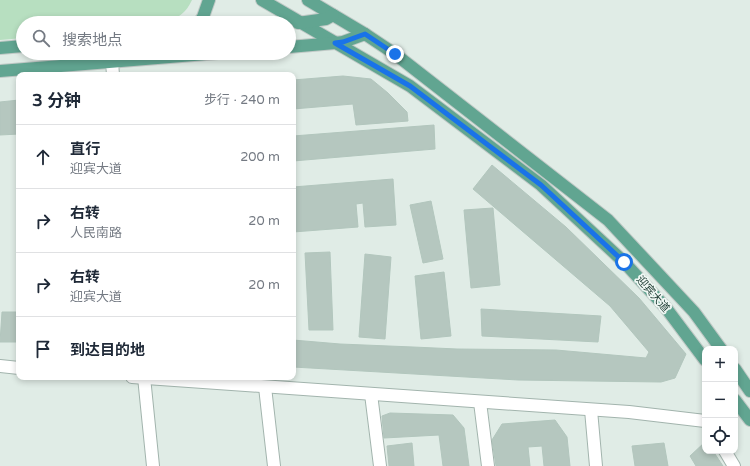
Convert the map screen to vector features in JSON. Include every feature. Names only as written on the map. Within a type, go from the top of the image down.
[{"type":"main road","points":[[203,16],[209,0]]},
{"type":"main road","name":"迎宾大道","points":[[262,0],[284,16]]},
{"type":"main road","name":"迎宾大道","points":[[308,0],[365,34],[401,58],[608,220],[694,312],[719,346]]},
{"type":"main road","points":[[296,23],[326,19],[333,15]]},
{"type":"main road","name":"迎宾大道","points":[[296,24],[335,43],[410,86],[541,185],[624,262],[666,308],[702,356]]},
{"type":"main road","points":[[296,46],[343,42],[365,34]]},
{"type":"main road","points":[[0,48],[16,47]]},
{"type":"main road","points":[[0,71],[128,60]]},
{"type":"main road","points":[[738,373],[750,391]]},
{"type":"main road","points":[[738,404],[750,420]]},
{"type":"street","points":[[112,62],[113,72]]},
{"type":"street","points":[[0,366],[16,368]]},
{"type":"street","points":[[140,380],[153,466]]},
{"type":"street","points":[[178,380],[630,412],[702,421]]},
{"type":"street","points":[[265,387],[274,466]]},
{"type":"street","points":[[371,394],[380,466]]},
{"type":"street","points":[[480,402],[488,466]]},
{"type":"street","points":[[591,410],[596,466]]},
{"type":"street","points":[[727,454],[734,466]]},
{"type":"green space","points":[[0,0],[192,0],[187,8],[178,16],[16,16],[16,39],[0,40]]},
{"type":"building","points":[[343,76],[371,79],[407,112],[408,121],[356,125],[353,104],[296,109],[296,80]]},
{"type":"building","points":[[16,100],[16,134],[0,135],[0,102]]},
{"type":"building","points":[[434,125],[435,149],[296,161],[296,136]]},
{"type":"building","points":[[492,165],[566,227],[639,298],[686,354],[675,378],[661,382],[518,380],[296,367],[296,340],[340,344],[457,349],[556,350],[646,358],[649,352],[610,306],[473,189]]},
{"type":"building","points":[[393,179],[396,225],[365,227],[363,203],[356,204],[358,227],[296,232],[296,187]]},
{"type":"building","points":[[431,201],[443,259],[423,263],[410,205]]},
{"type":"building","points":[[493,208],[500,285],[471,288],[464,210]]},
{"type":"building","points":[[330,252],[333,330],[309,330],[305,253]]},
{"type":"building","points":[[365,254],[391,257],[385,339],[359,337]]},
{"type":"building","points":[[444,272],[451,336],[421,339],[415,276]]},
{"type":"building","points":[[481,309],[601,316],[598,342],[482,336]]},
{"type":"building","points":[[2,312],[16,312],[16,342],[0,342]]},
{"type":"building","points":[[390,413],[453,415],[464,428],[469,466],[443,466],[439,435],[384,438],[382,416]]},
{"type":"building","points":[[555,420],[567,437],[570,466],[544,466],[542,446],[528,447],[530,466],[496,466],[492,440],[502,424]]},
{"type":"building","points":[[412,443],[414,466],[389,466],[387,446]]},
{"type":"building","points":[[664,443],[668,466],[635,466],[632,446]]},
{"type":"building","points":[[702,445],[702,454],[715,454],[723,466],[696,466],[690,456]]},
{"type":"route","points":[[395,54],[365,34],[343,42],[335,43],[410,86],[541,185],[624,262]]}]
